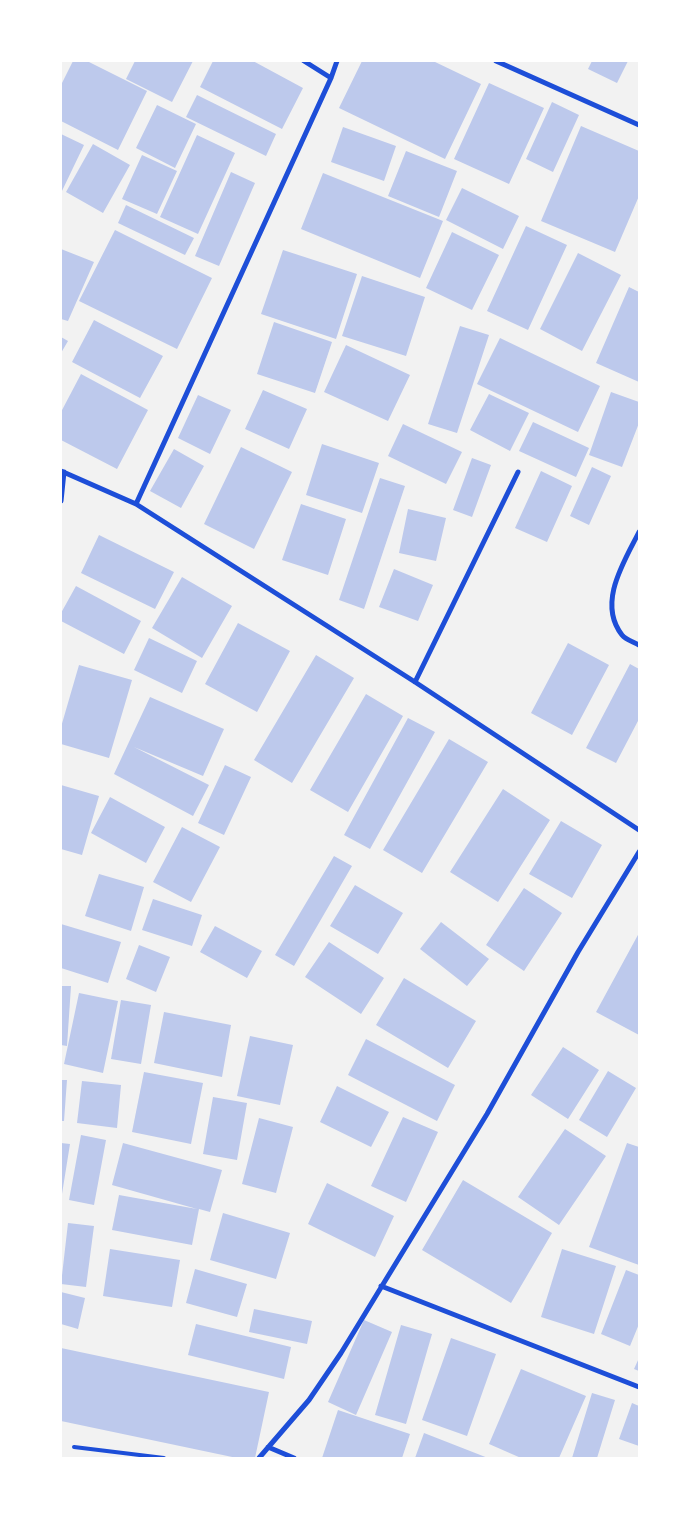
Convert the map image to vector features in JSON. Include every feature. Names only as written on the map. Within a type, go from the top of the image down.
[{"type":"street","points":[[304,61],[331,78]]},
{"type":"street","points":[[136,504],[331,78],[337,61]]},
{"type":"street","points":[[496,61],[639,125]]},
{"type":"street","points":[[61,502],[62,471],[136,504],[415,682],[639,830]]},
{"type":"street","points":[[415,682],[518,472]]},
{"type":"street","points":[[639,532],[616,578],[611,612],[623,636],[639,645]]},
{"type":"street","points":[[259,1458],[309,1400],[341,1353],[487,1114],[578,952],[639,852]]},
{"type":"street","points":[[381,1286],[639,1387]]},
{"type":"street","points":[[268,1448],[294,1458]]},
{"type":"lane","points":[[74,1447],[164,1458]]},
{"type":"building","points":[[73,61],[87,61],[147,91],[118,150],[61,121],[61,85]]},
{"type":"building","points":[[135,61],[193,61],[172,102],[126,79]]},
{"type":"building","points":[[213,61],[253,61],[303,88],[282,129],[200,87]]},
{"type":"building","points":[[362,61],[433,61],[481,84],[445,159],[339,108]]},
{"type":"building","points":[[592,61],[628,61],[617,83],[588,69]]},
{"type":"building","points":[[489,83],[544,108],[509,184],[454,159]]},
{"type":"building","points":[[197,95],[276,134],[266,156],[186,117]]},
{"type":"building","points":[[552,102],[579,115],[553,172],[526,159]]},
{"type":"building","points":[[157,105],[196,124],[175,168],[136,148]]},
{"type":"building","points":[[581,126],[639,151],[639,196],[615,252],[541,221]]},
{"type":"building","points":[[343,127],[396,146],[384,181],[331,162]]},
{"type":"building","points":[[61,134],[84,145],[61,193]]},
{"type":"building","points":[[197,135],[235,153],[198,234],[160,217]]},
{"type":"building","points":[[93,144],[130,165],[103,213],[66,192]]},
{"type":"building","points":[[406,151],[457,171],[439,217],[388,196]]},
{"type":"building","points":[[142,155],[177,171],[157,214],[122,199]]},
{"type":"building","points":[[231,172],[255,183],[219,266],[195,256]]},
{"type":"building","points":[[323,173],[443,221],[420,278],[301,229]]},
{"type":"building","points":[[462,188],[519,216],[503,249],[446,220]]},
{"type":"building","points":[[126,205],[194,238],[185,255],[118,223]]},
{"type":"building","points":[[526,226],[567,245],[528,330],[487,311]]},
{"type":"building","points":[[115,230],[212,278],[177,349],[79,301]]},
{"type":"building","points":[[452,232],[499,255],[472,310],[426,288]]},
{"type":"building","points":[[61,249],[94,262],[68,321],[61,319]]},
{"type":"building","points":[[283,250],[357,274],[336,339],[261,314]]},
{"type":"building","points":[[578,253],[621,275],[582,351],[540,329]]},
{"type":"building","points":[[362,276],[425,297],[406,356],[342,336]]},
{"type":"building","points":[[629,287],[639,292],[639,382],[596,363]]},
{"type":"building","points":[[94,320],[163,356],[140,398],[72,362]]},
{"type":"building","points":[[274,322],[332,342],[315,393],[257,374]]},
{"type":"building","points":[[460,326],[489,335],[457,433],[428,424]]},
{"type":"building","points":[[61,337],[68,341],[61,353]]},
{"type":"building","points":[[500,338],[600,386],[578,432],[477,384]]},
{"type":"building","points":[[346,345],[410,375],[388,421],[324,392]]},
{"type":"building","points":[[81,374],[148,410],[117,469],[61,440],[61,412]]},
{"type":"building","points":[[263,390],[307,409],[289,449],[245,429]]},
{"type":"building","points":[[611,392],[639,402],[639,423],[622,467],[589,455]]},
{"type":"building","points":[[489,394],[529,413],[510,451],[470,430]]},
{"type":"building","points":[[198,395],[231,410],[210,454],[178,438]]},
{"type":"building","points":[[533,422],[589,448],[576,477],[519,451]]},
{"type":"building","points":[[403,424],[462,452],[446,484],[388,456]]},
{"type":"building","points":[[322,444],[379,463],[362,513],[306,495]]},
{"type":"building","points":[[241,447],[292,472],[254,549],[204,524]]},
{"type":"building","points":[[174,449],[204,466],[181,508],[150,491]]},
{"type":"building","points":[[472,458],[491,465],[472,517],[453,510]]},
{"type":"building","points":[[592,467],[611,476],[589,525],[570,516]]},
{"type":"building","points":[[541,471],[572,486],[547,542],[515,528]]},
{"type":"building","points":[[380,478],[405,486],[364,609],[339,600]]},
{"type":"building","points":[[301,504],[346,519],[328,575],[282,560]]},
{"type":"building","points":[[408,509],[446,518],[436,561],[399,553]]},
{"type":"building","points":[[99,535],[174,572],[155,609],[81,573]]},
{"type":"building","points":[[394,569],[433,585],[418,621],[379,607]]},
{"type":"building","points":[[182,577],[232,606],[202,658],[152,628]]},
{"type":"building","points":[[76,586],[141,621],[124,654],[61,621],[61,613]]},
{"type":"building","points":[[238,623],[290,651],[257,712],[205,684]]},
{"type":"building","points":[[149,638],[197,661],[182,693],[134,670]]},
{"type":"building","points":[[568,643],[609,665],[572,735],[531,713]]},
{"type":"building","points":[[316,655],[354,678],[292,783],[254,760]]},
{"type":"building","points":[[630,664],[639,669],[639,719],[616,763],[586,748]]},
{"type":"building","points":[[79,665],[132,680],[109,758],[61,744],[61,727]]},
{"type":"building","points":[[366,694],[403,716],[348,812],[310,790]]},
{"type":"building","points":[[150,697],[224,729],[203,776],[134,747],[209,785],[193,816],[114,774]]},
{"type":"building","points":[[408,718],[435,732],[370,849],[344,835]]},
{"type":"building","points":[[449,739],[488,762],[422,873],[383,850]]},
{"type":"building","points":[[225,765],[251,777],[224,835],[198,823]]},
{"type":"building","points":[[61,785],[99,796],[82,855],[61,849]]},
{"type":"building","points":[[503,789],[550,820],[498,902],[450,872]]},
{"type":"building","points":[[110,797],[165,827],[146,863],[91,833]]},
{"type":"building","points":[[561,821],[602,845],[572,898],[529,874]]},
{"type":"building","points":[[182,827],[220,847],[191,902],[153,882]]},
{"type":"building","points":[[334,856],[352,866],[294,966],[275,955]]},
{"type":"building","points":[[99,874],[144,887],[131,931],[85,916]]},
{"type":"building","points":[[355,885],[403,913],[378,954],[330,926]]},
{"type":"building","points":[[524,888],[562,913],[524,971],[486,945]]},
{"type":"building","points":[[153,899],[202,915],[192,946],[142,930]]},
{"type":"building","points":[[441,922],[489,959],[467,986],[420,949]]},
{"type":"building","points":[[61,924],[121,942],[108,983],[61,968]]},
{"type":"building","points":[[215,926],[262,951],[247,978],[200,952]]},
{"type":"building","points":[[639,933],[639,1035],[596,1012]]},
{"type":"building","points":[[329,942],[384,978],[361,1014],[305,977]]},
{"type":"building","points":[[139,945],[170,957],[156,992],[126,979]]},
{"type":"building","points":[[404,978],[476,1021],[448,1068],[376,1025]]},
{"type":"building","points":[[61,986],[71,986],[67,1046],[61,1045]]},
{"type":"building","points":[[79,993],[118,1001],[103,1073],[64,1064]]},
{"type":"building","points":[[121,1000],[151,1005],[141,1064],[111,1059]]},
{"type":"building","points":[[164,1012],[231,1025],[222,1077],[154,1063]]},
{"type":"building","points":[[250,1036],[293,1045],[280,1105],[237,1096]]},
{"type":"building","points":[[366,1039],[455,1085],[437,1121],[348,1075]]},
{"type":"building","points":[[563,1047],[599,1070],[568,1119],[531,1095]]},
{"type":"building","points":[[608,1071],[636,1088],[607,1137],[579,1120]]},
{"type":"building","points":[[144,1072],[203,1083],[191,1144],[132,1132]]},
{"type":"building","points":[[61,1080],[67,1080],[64,1121],[61,1121]]},
{"type":"building","points":[[82,1081],[121,1085],[117,1128],[77,1123]]},
{"type":"building","points":[[337,1086],[389,1112],[371,1147],[320,1122]]},
{"type":"building","points":[[213,1097],[247,1103],[237,1160],[203,1154]]},
{"type":"building","points":[[403,1117],[438,1132],[406,1202],[371,1186]]},
{"type":"building","points":[[259,1118],[293,1127],[276,1193],[242,1184]]},
{"type":"building","points":[[565,1129],[606,1156],[559,1225],[518,1197]]},
{"type":"building","points":[[81,1135],[106,1140],[94,1205],[69,1200]]},
{"type":"building","points":[[61,1143],[70,1144],[62,1194],[61,1194]]},
{"type":"building","points":[[123,1143],[222,1170],[210,1212],[199,1209],[192,1245],[112,1230],[119,1195],[197,1209],[112,1185]]},
{"type":"building","points":[[627,1143],[639,1147],[639,1265],[589,1247]]},
{"type":"building","points":[[463,1180],[552,1233],[511,1303],[422,1250]]},
{"type":"building","points":[[327,1183],[394,1216],[375,1257],[308,1224]]},
{"type":"building","points":[[223,1213],[290,1233],[276,1279],[210,1260]]},
{"type":"building","points":[[68,1223],[94,1226],[86,1287],[61,1284]]},
{"type":"building","points":[[110,1249],[180,1260],[172,1307],[103,1296]]},
{"type":"building","points":[[562,1249],[616,1266],[594,1334],[541,1317]]},
{"type":"building","points":[[195,1269],[247,1284],[237,1317],[186,1303]]},
{"type":"building","points":[[626,1270],[639,1275],[639,1324],[630,1346],[601,1334]]},
{"type":"building","points":[[61,1292],[85,1298],[78,1329],[61,1324]]},
{"type":"building","points":[[254,1309],[312,1321],[307,1344],[249,1332]]},
{"type":"building","points":[[364,1320],[392,1332],[356,1415],[328,1402]]},
{"type":"building","points":[[196,1324],[291,1347],[284,1379],[188,1355]]},
{"type":"building","points":[[401,1325],[432,1334],[406,1424],[375,1415]]},
{"type":"building","points":[[451,1338],[496,1354],[467,1436],[422,1420]]},
{"type":"building","points":[[61,1348],[269,1392],[255,1458],[237,1458],[61,1421]]},
{"type":"building","points":[[639,1358],[639,1371],[634,1369]]},
{"type":"building","points":[[521,1369],[586,1396],[559,1458],[521,1458],[489,1444]]},
{"type":"building","points":[[592,1393],[615,1400],[597,1458],[572,1458]]},
{"type":"building","points":[[632,1403],[639,1406],[639,1446],[619,1439]]},
{"type":"building","points":[[338,1410],[410,1434],[402,1458],[322,1458]]},
{"type":"building","points":[[424,1433],[488,1458],[415,1458]]}]
